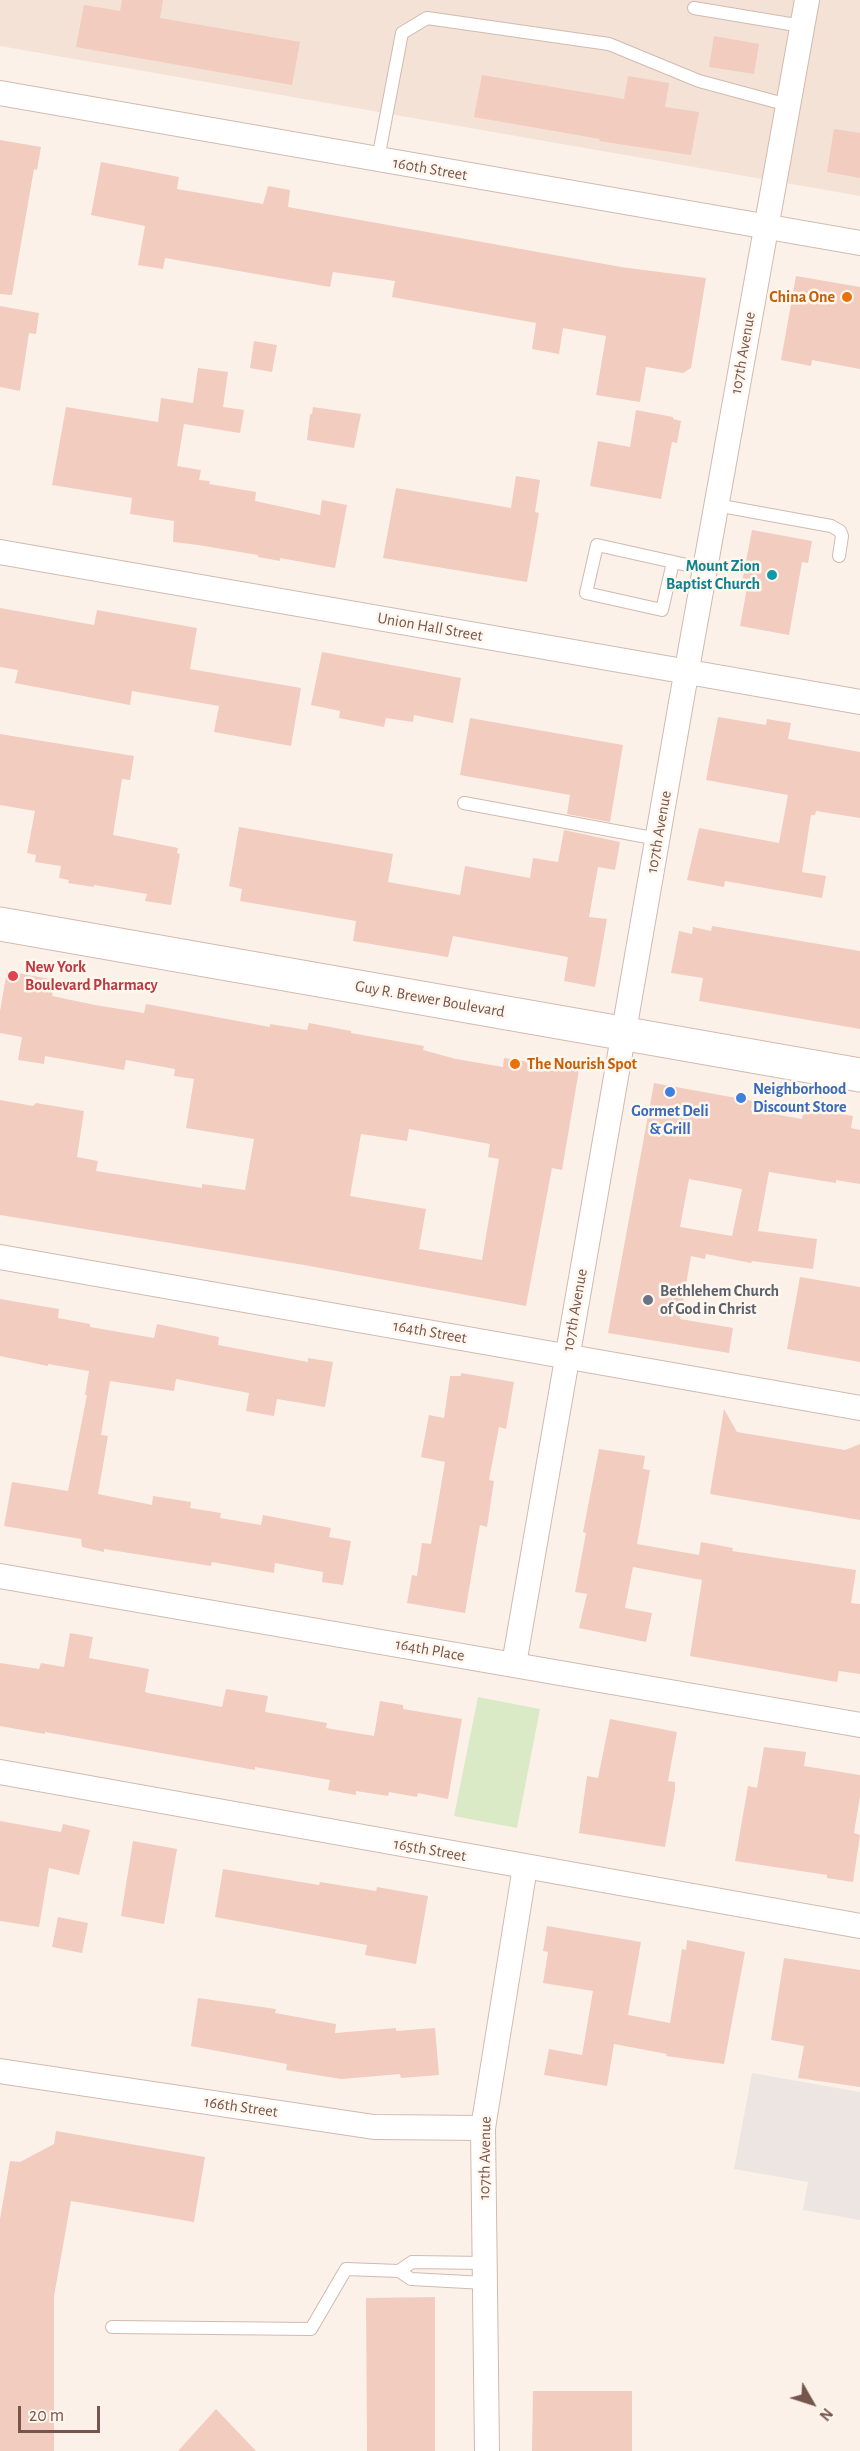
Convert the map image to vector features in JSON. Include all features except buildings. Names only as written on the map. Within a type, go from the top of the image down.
[{"type":"main road","name":"Guy R. Brewer Boulevard","points":[[0,924],[860,1075]]},
{"type":"street","name":"107th Avenue","points":[[514,1664],[716,505],[807,0]]},
{"type":"street","name":"160th Street","points":[[0,93],[860,243]]},
{"type":"street","name":"Union Hall Street","points":[[0,552],[860,702]]},
{"type":"street","name":"164th Street","points":[[0,1257],[860,1408]]},
{"type":"street","name":"164th Place","points":[[0,1576],[860,1725]]},
{"type":"street","name":"165th Street","points":[[0,1772],[860,1926]]},
{"type":"street","name":"107th Avenue","points":[[487,2451],[483,2128],[525,1867]]},
{"type":"street","name":"166th Street","points":[[0,2072],[374,2127],[483,2128]]},
{"type":"lane","points":[[694,8],[802,26]]},
{"type":"lane","points":[[378,159],[402,33],[427,18],[609,44],[699,81],[788,105]]},
{"type":"lane","points":[[716,505],[831,526],[840,531],[842,536],[839,556]]},
{"type":"lane","points":[[673,562],[662,610],[586,593],[597,545],[705,569]]},
{"type":"lane","points":[[464,803],[658,839]]},
{"type":"lane","points":[[399,2271],[412,2262],[485,2273]]},
{"type":"lane","points":[[112,2327],[311,2329],[346,2269],[399,2271],[411,2279],[485,2273]]},
{"type":"shaded area","points":[[0,0],[860,0],[860,196],[0,46]]},
{"type":"shaded area","points":[[752,2073],[860,2092],[860,2220],[803,2210],[808,2182],[734,2169]]},
{"type":"green space","points":[[478,1697],[540,1709],[517,1828],[454,1816]]},
{"type":"place","name":"China One","points":[[847,297]]},
{"type":"place","name":"Mount Zion Baptist Church","points":[[772,575]]},
{"type":"place","name":"New York Boulevard Pharmacy","points":[[13,976]]},
{"type":"place","name":"The Nourish Spot","points":[[515,1064]]},
{"type":"place","name":"Gormet Deli & Grill","points":[[670,1092]]},
{"type":"place","name":"Neighborhood Discount Store","points":[[741,1098]]},
{"type":"place","name":"Bethlehem Church of God in Christ","points":[[648,1300]]}]
